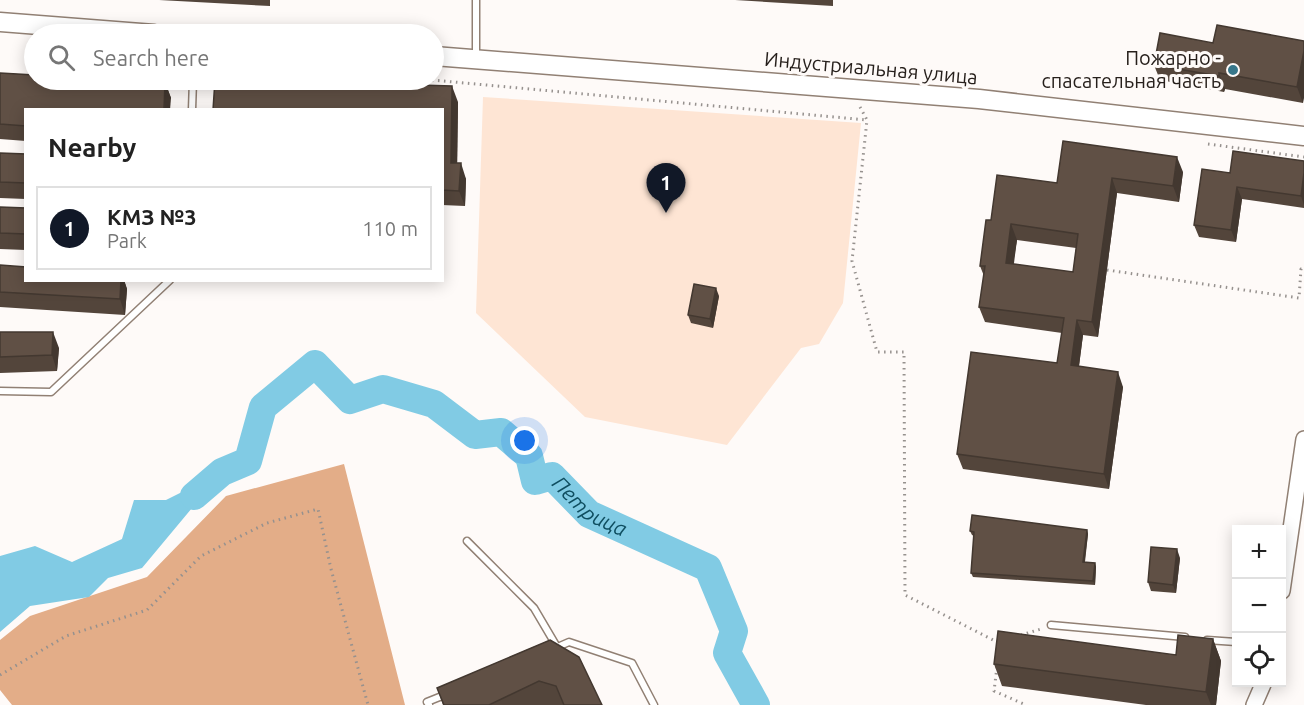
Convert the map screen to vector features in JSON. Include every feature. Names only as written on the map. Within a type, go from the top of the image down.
[{"type":"main road","points":[[0,22],[26,24]]},
{"type":"main road","name":"Индустриальная улица","points":[[444,57],[979,99],[1304,136]]},
{"type":"street","points":[[1284,579],[1299,505],[1304,439]]},
{"type":"street","points":[[1254,705],[1262,687]]},
{"type":"lane","points":[[476,0],[476,59]]},
{"type":"lane","points":[[192,108],[193,90]]},
{"type":"lane","points":[[0,391],[51,392],[168,282]]},
{"type":"lane","points":[[467,541],[534,608],[557,647]]},
{"type":"lane","points":[[1051,625],[1190,638]]},
{"type":"lane","points":[[1202,639],[1232,642]]},
{"type":"lane","points":[[546,652],[569,642],[632,663],[654,705]]},
{"type":"lane","points":[[429,705],[427,702],[449,693]]},
{"type":"path","points":[[444,81],[867,120]]},
{"type":"path","points":[[858,103],[867,120],[852,261],[877,352],[904,352],[905,596],[1000,643]]},
{"type":"path","points":[[1107,270],[1299,298],[1301,269],[1304,269]]},
{"type":"path","points":[[0,675],[66,636],[147,610],[201,556],[267,523],[318,509],[331,568],[368,705]]},
{"type":"path","points":[[1020,636],[1051,625]]},
{"type":"path","points":[[997,667],[994,691],[1026,705]]},
{"type":"shaded area","points":[[483,97],[861,123],[843,303],[819,344],[801,348],[727,445],[585,417],[476,313]]},
{"type":"shaded area","points":[[344,464],[405,705],[12,705],[0,690],[0,640],[30,616],[147,577],[226,496]]},
{"type":"water","points":[[222,472],[142,568],[108,578],[89,597],[30,606],[0,632],[0,556],[35,546],[72,562],[122,539],[134,500],[166,500]]},
{"type":"building","name":"Пожарно - спасательная часть","points":[[1217,25],[1304,41],[1297,87],[1219,73],[1219,76],[1154,65],[1160,33],[1213,43]]},
{"type":"building","points":[[0,73],[24,74],[24,90],[165,90],[164,108],[24,108],[24,126],[0,124]]},
{"type":"building","points":[[444,86],[452,86],[451,163],[461,163],[459,191],[444,190],[444,108],[213,108],[214,90],[444,90]]},
{"type":"building","points":[[1063,141],[1177,157],[1173,186],[1112,178],[1092,322],[1077,320],[1071,365],[1118,372],[1104,474],[957,454],[971,352],[1057,363],[1064,318],[979,307],[985,266],[980,266],[986,220],[991,220],[997,175],[1057,183]],"holes":[[[1011,224],[1078,234],[1073,272],[1006,263]]]},
{"type":"building","points":[[1233,151],[1304,161],[1301,196],[1237,187],[1231,230],[1194,225],[1202,169],[1230,173]]},
{"type":"building","points":[[0,153],[24,154],[24,183],[0,182]]},
{"type":"building","points":[[0,207],[24,208],[24,234],[0,233]]},
{"type":"building","points":[[0,265],[24,267],[24,282],[121,282],[120,299],[0,292]]},
{"type":"building","points":[[694,284],[716,288],[710,319],[688,315]]},
{"type":"building","points":[[0,332],[53,332],[52,355],[0,357]]},
{"type":"building","points":[[972,515],[1087,530],[1083,562],[1095,563],[1093,581],[971,573],[974,532],[970,531]]},
{"type":"building","points":[[1151,547],[1177,549],[1173,585],[1148,582]]},
{"type":"building","points":[[998,631],[1176,655],[1178,635],[1213,639],[1206,692],[994,664]]},
{"type":"building","points":[[550,640],[579,657],[602,705],[564,705],[556,686],[539,681],[489,705],[444,705],[437,688]]},
{"type":"waterway","name":"Петрица","points":[[194,496],[222,472],[248,461],[263,407],[315,364],[350,400],[383,389],[434,404],[475,435],[501,432],[529,456],[535,481],[552,476],[589,514],[708,568],[734,631],[727,653],[756,705]]},
{"type":"place","name":"Пожарно - спасательная часть","points":[[1233,70]]},
{"type":"place","name":"КМЗ №3","points":[[666,213]]}]
